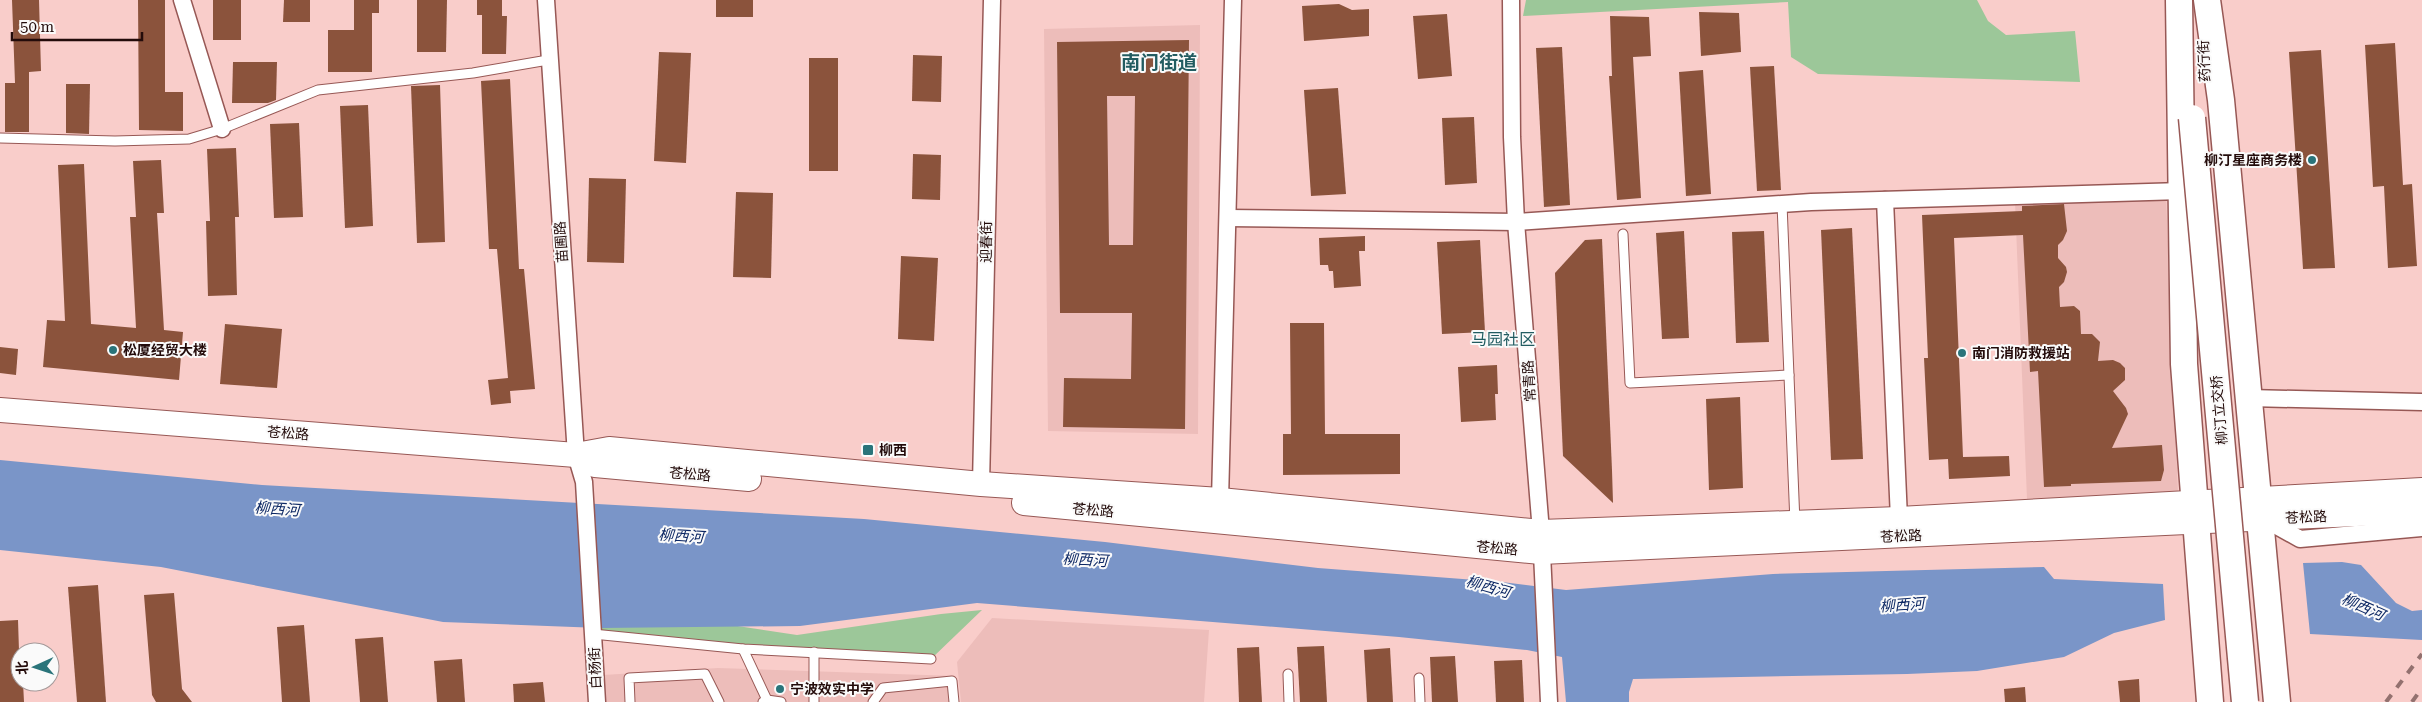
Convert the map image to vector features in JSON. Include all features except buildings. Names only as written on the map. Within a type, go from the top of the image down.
[{"type":"main road","name":"药行街","points":[[2181,0],[2199,120]]},
{"type":"main road","points":[[2181,0],[2184,364],[2210,702]]},
{"type":"main road","name":"药行街","points":[[2199,120],[2202,0]]},
{"type":"main road","points":[[2207,0],[2222,100],[2277,702]]},
{"type":"main road","name":"柳汀立交桥","points":[[2199,120],[2245,702]]},
{"type":"main road","name":"柳汀立交桥","points":[[2199,120],[2258,702]]},
{"type":"main road","name":"苍松路","points":[[0,410],[576,455],[609,449],[981,484],[1220,500],[1541,549],[1795,523],[2422,490]]},
{"type":"main road","name":"苍松路","points":[[576,455],[595,465],[1541,549],[2422,512]]},
{"type":"street","points":[[182,0],[222,129]]},
{"type":"street","name":"苗圃路","points":[[546,0],[548,60],[576,455],[584,482]]},
{"type":"street","name":"迎春街","points":[[981,484],[992,0]]},
{"type":"street","points":[[1220,500],[1234,0]]},
{"type":"street","name":"常青路","points":[[1512,0],[1512,137],[1516,222],[1541,549],[1550,702]]},
{"type":"street","points":[[1228,218],[1516,222],[1782,204],[2182,191]]},
{"type":"street","points":[[1885,200],[1899,519]]},
{"type":"street","points":[[2249,398],[2422,402]]},
{"type":"street","name":"白杨街","points":[[584,482],[597,702]]},
{"type":"street","points":[[2273,524],[2300,539],[2422,528]]},
{"type":"lane","points":[[0,138],[115,141],[189,139],[222,129],[318,90],[473,73],[548,60]]},
{"type":"lane","points":[[1782,204],[1795,523]]},
{"type":"lane","points":[[1623,234],[1630,383],[1789,375]]},
{"type":"lane","points":[[593,634],[743,649],[930,659]]},
{"type":"lane","points":[[743,649],[765,701],[781,702]]},
{"type":"lane","points":[[814,652],[814,702]]},
{"type":"lane","points":[[630,702],[629,678],[705,674],[719,702]]},
{"type":"lane","points":[[1288,674],[1289,702]]},
{"type":"lane","points":[[1419,678],[1420,702]]},
{"type":"lane","points":[[873,702],[883,688],[952,682],[954,702]]},
{"type":"shaded area","points":[[1200,25],[1198,434],[1048,431],[1044,29]]},
{"type":"shaded area","points":[[2166,196],[2178,493],[2027,499],[2015,202]]},
{"type":"shaded area","points":[[992,618],[1209,630],[1204,702],[961,702],[957,662]]},
{"type":"shaded area","name":"宁波效实中学","points":[[718,668],[955,676],[957,702],[604,702],[603,675]]},
{"type":"green space","points":[[1526,0],[1977,0],[1988,21],[2006,35],[2075,31],[2080,82],[1818,74],[1791,57],[1788,2],[1523,16]]},
{"type":"green space","points":[[591,604],[797,635],[941,614],[982,610],[931,659],[593,634]]},
{"type":"water","name":"柳西河","points":[[0,460],[262,485],[864,519],[1105,542],[1318,568],[1502,582],[1566,590],[1773,574],[2044,567],[2054,579],[2163,584],[2165,620],[2114,633],[2064,657],[1977,671],[1633,679],[1629,692],[1629,702],[1566,702],[1562,657],[1527,650],[1399,637],[977,603],[800,626],[600,628],[443,622],[161,567],[0,550]]},
{"type":"water","name":"柳西河","points":[[2342,562],[2361,565],[2396,603],[2412,611],[2422,610],[2422,640],[2310,634],[2303,563]]},
{"type":"railway","points":[[2386,702],[2422,654]]},
{"type":"railway","points":[[2412,702],[2422,688]]},
{"type":"place","name":"柳汀星座商务楼","points":[[2312,160]]},
{"type":"place","name":"松厦经贸大楼","points":[[113,350]]},
{"type":"place","name":"南门消防救援站","points":[[1962,353]]},
{"type":"place","name":"柳西","points":[[868,450]]},
{"type":"place","name":"宁波效实中学","points":[[780,689]]},
{"type":"district","name":"南门街道","points":[[1159,62]]},
{"type":"district","name":"马园社区","points":[[1503,339]]}]
